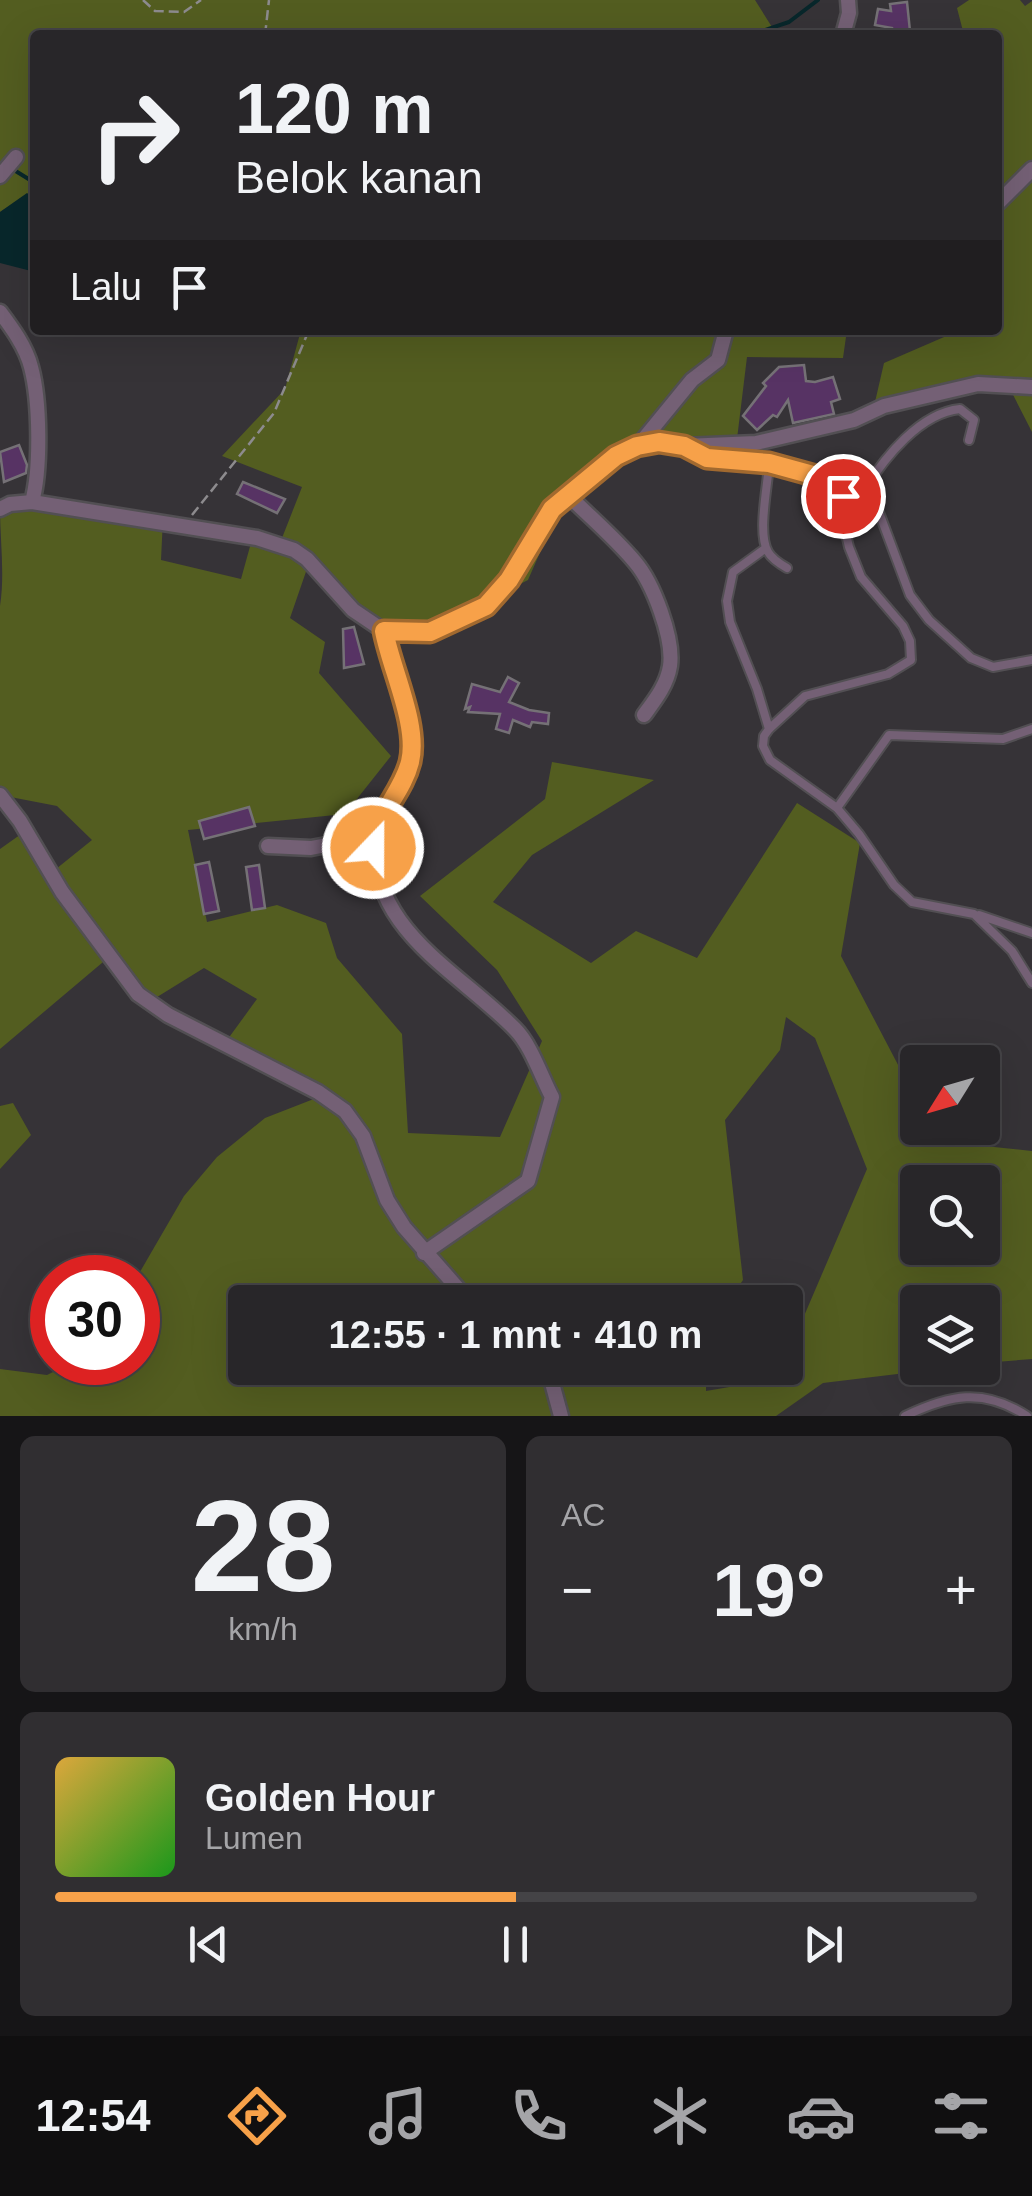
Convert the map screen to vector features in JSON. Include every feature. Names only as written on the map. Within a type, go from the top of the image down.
[{"type":"street","points":[[844,30],[848,0]]},
{"type":"street","points":[[0,176],[16,157]]},
{"type":"street","points":[[1002,200],[1032,169]]},
{"type":"street","points":[[0,312],[14,330],[31,367],[39,452],[32,502]]},
{"type":"street","points":[[637,446],[692,380],[718,360],[725,335]]},
{"type":"street","points":[[0,509],[32,502],[258,538],[294,550],[307,559],[353,610],[384,631],[430,632],[486,606],[509,580],[552,509],[616,456],[637,446],[659,442],[684,446],[756,443],[978,384],[1032,387]]},
{"type":"street","points":[[568,496],[637,564],[652,589],[669,645],[670,666],[661,692],[644,714]]},
{"type":"street","points":[[268,846],[312,848],[352,840],[374,828],[399,790],[412,750],[409,724],[384,631]]},
{"type":"street","points":[[0,796],[20,821],[62,892],[138,994],[346,1110],[364,1136],[388,1200],[424,1253],[455,1285]]},
{"type":"street","points":[[374,828],[374,864],[380,886],[404,924],[428,956],[518,1031],[552,1097],[528,1181],[424,1253]]},
{"type":"street","points":[[553,1385],[561,1416]]},
{"type":"lane","points":[[866,489],[880,465],[918,428],[950,410],[969,413],[974,428],[970,440]]},
{"type":"lane","points":[[684,446],[707,458],[769,463],[831,480],[839,486],[848,547],[860,577],[902,626],[910,642],[911,660],[888,674],[805,696],[764,736],[763,746],[770,760],[837,808],[860,834],[894,885],[912,902],[974,914],[1032,933]]},
{"type":"lane","points":[[769,463],[766,548],[771,557],[787,568]]},
{"type":"lane","points":[[839,486],[853,484],[866,489],[874,499],[910,595],[929,620],[971,658],[993,667],[1032,660]]},
{"type":"lane","points":[[766,548],[733,572],[727,601],[730,622],[758,688],[769,729]]},
{"type":"lane","points":[[837,808],[888,735],[1003,738],[1032,729]]},
{"type":"lane","points":[[974,914],[1012,951],[1032,983]]},
{"type":"lane","points":[[905,1416],[963,1395],[1007,1404],[1027,1416]]},
{"type":"path","points":[[143,0],[155,11],[184,12],[201,0]]},
{"type":"path","points":[[266,30],[269,0]]},
{"type":"path","points":[[185,524],[274,413],[307,335]]},
{"type":"green space","points":[[0,0],[755,0],[774,30],[30,30],[30,196],[27,194],[0,212]]},
{"type":"green space","points":[[969,0],[1020,0],[1025,6],[1032,1],[1032,432],[1008,385],[875,402],[884,363],[949,335],[1002,335],[1005,196],[1002,30],[963,30],[957,8]]},
{"type":"green space","points":[[300,335],[846,335],[843,358],[747,357],[737,439],[648,437],[566,493],[528,580],[454,618],[383,628],[309,563],[290,618],[325,642],[319,673],[391,756],[345,814],[188,830],[207,922],[277,905],[326,923],[337,958],[402,1034],[408,1133],[500,1137],[542,1041],[497,970],[420,896],[545,799],[552,762],[654,780],[532,855],[493,902],[591,963],[636,931],[697,958],[797,803],[860,843],[841,956],[900,1069],[900,1145],[975,1145],[1032,1151],[1032,1359],[1000,1362],[1000,1285],[900,1285],[900,1374],[823,1383],[776,1416],[0,1416],[0,1369],[30,1373],[30,1385],[160,1385],[160,1255],[150,1255],[184,1196],[217,1157],[265,1118],[324,1095],[222,1047],[257,999],[204,968],[149,1002],[109,957],[0,1049],[0,849],[24,832],[56,869],[92,840],[57,806],[0,795],[0,508],[8,505],[163,518],[161,560],[241,579],[254,532],[282,538],[302,487],[222,456],[285,389]],"holes":[[[786,1017],[815,1038],[867,1169],[803,1318],[803,1385],[741,1385],[706,1391],[706,1385],[228,1385],[228,1285],[740,1285],[743,1280],[725,1120],[780,1050]]]},
{"type":"green space","points":[[13,1103],[31,1135],[0,1169],[0,1106]]},
{"type":"water","points":[[27,193],[30,195],[30,271],[0,263],[0,212]]},
{"type":"building","points":[[907,2],[910,30],[875,25],[878,9],[891,11],[890,4]]},
{"type":"building","points":[[804,365],[806,381],[833,377],[840,399],[831,402],[834,414],[793,423],[788,400],[777,417],[773,415],[757,430],[743,416],[766,386],[763,383],[779,367]]},
{"type":"building","points":[[19,445],[26,473],[4,482],[0,452]]},
{"type":"building","points":[[243,482],[285,499],[277,513],[237,494]]},
{"type":"building","points":[[354,627],[364,664],[344,668],[343,629]]},
{"type":"building","points":[[508,677],[519,683],[509,702],[549,713],[548,724],[532,722],[530,727],[513,720],[509,733],[496,729],[500,714],[465,709],[472,684],[500,692]]},
{"type":"building","points":[[249,807],[255,826],[204,839],[199,821]]},
{"type":"building","points":[[209,862],[219,911],[204,914],[195,865]]},
{"type":"building","points":[[259,865],[265,908],[252,910],[246,867]]},
{"type":"waterway","points":[[765,30],[789,22],[818,0]]},
{"type":"waterway","points":[[14,170],[30,180]]},
{"type":"route","points":[[373,848],[374,828],[399,790],[412,750],[409,724],[384,631],[430,632],[486,606],[509,580],[552,509],[616,456],[637,446],[659,442],[684,446],[707,458],[769,463],[831,480],[843,496]]}]
